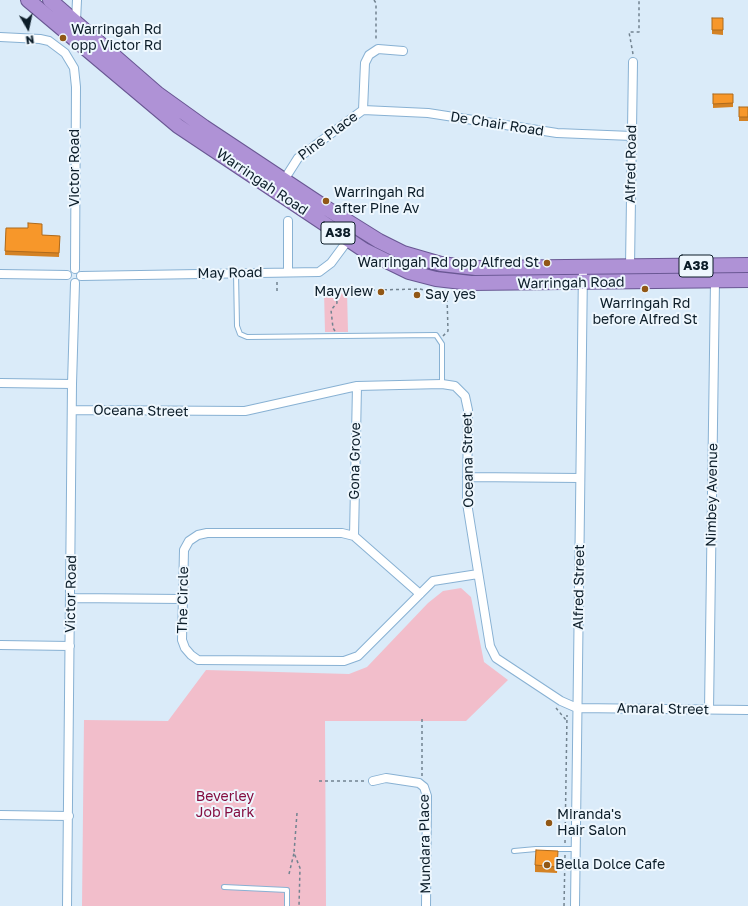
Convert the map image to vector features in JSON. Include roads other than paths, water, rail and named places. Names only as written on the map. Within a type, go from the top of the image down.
[{"type":"highway","name":"Warringah Road","points":[[28,0],[178,126],[348,240],[409,272],[446,281],[497,283],[748,280]]},
{"type":"highway","name":"Warringah Road","points":[[50,0],[76,21],[158,94],[284,180],[357,227],[402,253],[441,264],[476,268],[748,265]]},
{"type":"highway","points":[[66,33],[76,21]]},
{"type":"highway","points":[[276,192],[284,180]]},
{"type":"street","points":[[76,21],[77,0]]},
{"type":"street","name":"Victor Road","points":[[0,38],[40,39],[49,41],[65,53],[74,68],[76,87],[74,269]]},
{"type":"street","name":"Pine Place","points":[[284,180],[298,158],[363,110],[365,63],[369,55],[378,50],[403,50]]},
{"type":"street","name":"Alfred Road","points":[[630,266],[633,62]]},
{"type":"street","name":"De Chair Road","points":[[363,110],[428,113],[556,133],[632,136]]},
{"type":"street","points":[[288,221],[288,272]]},
{"type":"street","name":"May Road","points":[[81,276],[319,272],[326,268],[357,227]]},
{"type":"street","name":"Alfred Street","points":[[575,906],[583,268]]},
{"type":"street","points":[[74,269],[79,271],[81,276],[79,281],[75,283],[70,282],[67,275],[69,271],[74,269]]},
{"type":"street","points":[[0,274],[67,275]]},
{"type":"street","name":"Nimbey Avenue","points":[[708,710],[715,281]]},
{"type":"street","name":"Victor Road","points":[[67,906],[70,646],[72,598],[72,384],[75,283]]},
{"type":"street","points":[[0,383],[72,384]]},
{"type":"street","name":"Oceana Street","points":[[72,410],[245,411],[357,386],[442,384],[455,386],[465,396],[468,410],[468,503],[490,646],[494,656],[561,701],[577,708]]},
{"type":"street","name":"Gona Grove","points":[[354,536],[357,386]]},
{"type":"street","points":[[468,477],[580,478]]},
{"type":"street","name":"The Circle","points":[[354,536],[342,533],[207,533],[198,535],[189,541],[184,550],[182,640],[185,648],[191,656],[198,660],[344,661],[358,656],[433,581],[478,574]]},
{"type":"street","points":[[354,536],[420,594]]},
{"type":"street","points":[[72,598],[182,598]]},
{"type":"street","points":[[0,645],[70,646]]},
{"type":"street","name":"Amaral Street","points":[[577,708],[748,710]]},
{"type":"street","name":"Mundara Place","points":[[373,781],[386,778],[418,783],[424,787],[427,796],[426,906]]},
{"type":"street","points":[[0,815],[68,816]]},
{"type":"lane","points":[[236,273],[237,326],[240,334],[246,337],[436,335],[440,338],[442,344],[442,384]]},
{"type":"lane","points":[[514,851],[536,849],[575,849]]},
{"type":"lane","points":[[224,887],[287,890],[288,906]]},
{"type":"place","name":"Warringah Rd opp Victor Rd","points":[[63,38]]},
{"type":"place","name":"Warringah Rd after Pine Av","points":[[326,201]]},
{"type":"place","name":"Warringah Rd opp Alfred St","points":[[547,263]]},
{"type":"place","name":"Warringah Rd before Alfred St","points":[[645,289]]},
{"type":"place","name":"Mayview","points":[[381,292]]},
{"type":"place","name":"Say yes","points":[[417,295]]},
{"type":"place","name":"Miranda's Hair Salon","points":[[549,823]]},
{"type":"place","name":"Bella Dolce Cafe","points":[[547,865]]},
{"type":"park label","name":"Beverley Job Park","points":[[225,806]]}]
